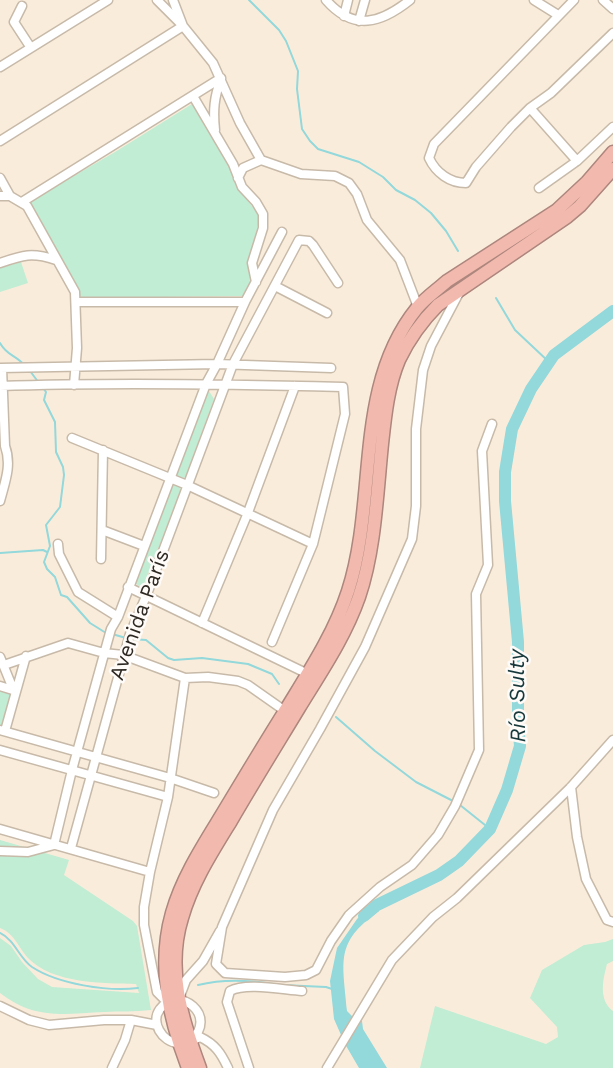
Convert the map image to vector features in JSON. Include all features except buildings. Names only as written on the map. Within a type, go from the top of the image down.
[{"type":"highway","points":[[188,1068],[165,956],[172,913],[184,882],[210,834],[308,674],[330,634],[348,592],[364,516],[376,402],[388,356],[400,332],[418,307],[447,281],[557,210],[587,183],[613,152]]},
{"type":"highway","points":[[173,1001],[177,939],[193,889],[210,854],[324,667],[346,628],[359,596],[365,574],[374,515],[385,415],[398,362],[410,339],[438,305],[567,217],[613,169]]},
{"type":"highway","points":[[184,1042],[200,1068]]},
{"type":"street","points":[[0,67],[108,0]]},
{"type":"street","points":[[157,0],[183,26],[213,63],[240,123],[261,160],[301,174],[335,176],[349,183],[357,194],[367,220],[400,260],[418,307]]},
{"type":"street","points":[[173,0],[183,26]]},
{"type":"street","points":[[326,0],[344,16],[359,21],[381,19],[410,0]]},
{"type":"street","points":[[344,16],[348,0]]},
{"type":"street","points":[[359,21],[365,0]]},
{"type":"street","points":[[534,0],[558,15]]},
{"type":"street","points":[[574,0],[434,144],[429,158],[434,168],[456,183],[466,183],[494,145],[530,108],[552,93],[613,33]]},
{"type":"street","points":[[603,0],[613,9]]},
{"type":"street","points":[[22,6],[14,22],[31,48]]},
{"type":"street","points":[[0,141],[183,26]]},
{"type":"street","points":[[22,202],[221,78]]},
{"type":"street","points":[[215,135],[214,95],[221,78]]},
{"type":"street","points":[[193,96],[233,164],[242,187],[256,202],[263,214],[263,228],[252,263],[256,282]]},
{"type":"street","points":[[530,108],[577,160]]},
{"type":"street","points":[[538,188],[577,160],[613,127]]},
{"type":"street","points":[[238,178],[243,168],[261,160]]},
{"type":"street","points":[[0,178],[10,196]]},
{"type":"street","points":[[0,196],[10,196],[27,206],[56,260],[72,284],[76,302],[74,385]]},
{"type":"street","name":"Avenida París","points":[[54,845],[72,770],[110,634],[206,384],[282,232]]},
{"type":"street","name":"Avenida París","points":[[70,848],[128,638],[147,594],[233,364],[299,240],[314,244],[338,283]]},
{"type":"street","points":[[0,263],[36,254],[56,260]]},
{"type":"street","points":[[275,286],[327,313]]},
{"type":"street","points":[[228,1068],[221,1053],[213,1044],[200,1037],[184,1042],[166,1039],[157,1025],[158,1013],[161,1007],[173,1001],[186,980],[203,961],[222,927],[273,810],[365,647],[412,539],[416,506],[416,429],[423,370],[431,346],[462,287]]},
{"type":"street","points":[[76,302],[245,302]]},
{"type":"street","points":[[0,501],[9,467],[4,456],[1,368],[233,364],[331,368]]},
{"type":"street","points":[[1,386],[206,384],[344,387],[345,414],[313,544],[272,642]]},
{"type":"street","points":[[202,623],[247,514],[295,386]]},
{"type":"street","points":[[222,927],[216,964],[219,970],[225,973],[285,976],[306,975],[316,970],[331,941],[349,915],[381,887],[412,866],[438,834],[455,806],[479,750],[476,594],[488,565],[482,451],[492,424]]},
{"type":"street","points":[[72,438],[187,485],[313,544]]},
{"type":"street","points":[[100,559],[103,450]]},
{"type":"street","points":[[102,530],[144,546]]},
{"type":"street","points":[[57,544],[64,565],[78,592],[118,617]]},
{"type":"street","points":[[129,587],[308,674]]},
{"type":"street","points":[[16,691],[2,661],[68,643],[104,653],[123,655],[185,678],[238,681],[248,685],[285,711]]},
{"type":"street","points":[[26,656],[3,731],[170,778],[214,793]]},
{"type":"street","points":[[173,1001],[157,992],[144,925],[144,907],[168,797],[185,678]]},
{"type":"street","points":[[0,686],[16,691]]},
{"type":"street","points":[[327,1068],[392,960],[412,937],[458,898],[611,745]]},
{"type":"street","points":[[0,750],[168,797]]},
{"type":"street","points":[[571,787],[577,837],[586,879],[607,920],[613,922]]},
{"type":"street","points":[[0,829],[150,872]]},
{"type":"street","points":[[0,851],[28,852],[54,845]]},
{"type":"street","points":[[249,1068],[227,1002],[230,991],[236,988],[302,991]]},
{"type":"street","points":[[0,1006],[29,1020],[49,1025],[131,1020],[157,1025]]},
{"type":"street","points":[[112,1068],[131,1020]]},
{"type":"green space","points":[[192,104],[229,164],[236,186],[260,216],[249,264],[250,284],[244,296],[79,298],[75,281],[59,258],[29,202]]},
{"type":"green space","points":[[21,262],[28,283],[0,292],[0,268]]},
{"type":"green space","points":[[209,391],[214,399],[186,476],[182,480],[176,472]]},
{"type":"green space","points":[[175,484],[180,486],[181,492],[144,584],[139,586],[135,583],[171,486]]},
{"type":"green space","points":[[0,688],[11,695],[0,727]]},
{"type":"green space","points":[[0,840],[69,860],[64,875],[133,921],[137,926],[151,1010],[50,1013],[25,1008],[0,993],[0,938],[11,946],[38,979],[52,987],[139,993],[136,984],[79,980],[38,967],[28,958],[13,937],[0,928]]},
{"type":"green space","points":[[613,939],[613,961],[607,964],[603,995],[613,1011],[613,1068],[420,1068],[435,1006],[546,1044],[558,1037],[557,1027],[530,998],[542,970],[584,945]]},
{"type":"water","points":[[373,903],[379,911],[354,933],[348,944],[345,954],[344,979],[347,1011],[356,1020],[362,1021],[363,1029],[387,1068],[359,1068],[334,1019],[330,981],[337,948],[357,919]]},
{"type":"waterway","points":[[249,0],[279,30],[286,41],[298,71],[297,89],[302,129],[310,141],[318,149],[359,162],[383,177],[396,190],[415,200],[431,213],[446,231],[458,251]]},
{"type":"waterway","points":[[496,298],[515,330],[549,362]]},
{"type":"waterway","name":"Río Sulty","points":[[364,916],[377,905],[439,875],[459,861],[490,829],[507,790],[520,746],[518,642],[505,501],[505,472],[512,429],[531,389],[554,355],[613,311]]},
{"type":"waterway","points":[[0,343],[6,351],[24,365]]},
{"type":"waterway","points":[[30,371],[39,383]]},
{"type":"waterway","points":[[43,388],[46,392],[44,400],[55,422],[56,452],[64,475],[60,507],[46,525],[50,546],[44,562],[55,577],[61,595],[67,597],[90,623],[106,633]]},
{"type":"waterway","points":[[0,553],[43,550],[47,552]]},
{"type":"waterway","points":[[112,634],[126,638]]},
{"type":"waterway","points":[[132,639],[146,640],[168,658],[174,660],[202,658],[248,664],[272,674],[279,684]]},
{"type":"waterway","points":[[336,717],[416,782],[453,801]]},
{"type":"waterway","points":[[460,805],[490,829]]},
{"type":"waterway","points":[[0,933],[10,940],[32,967],[55,978],[98,988],[138,988]]},
{"type":"waterway","points":[[198,985],[236,981],[273,984]]},
{"type":"waterway","points":[[282,985],[332,989]]}]
